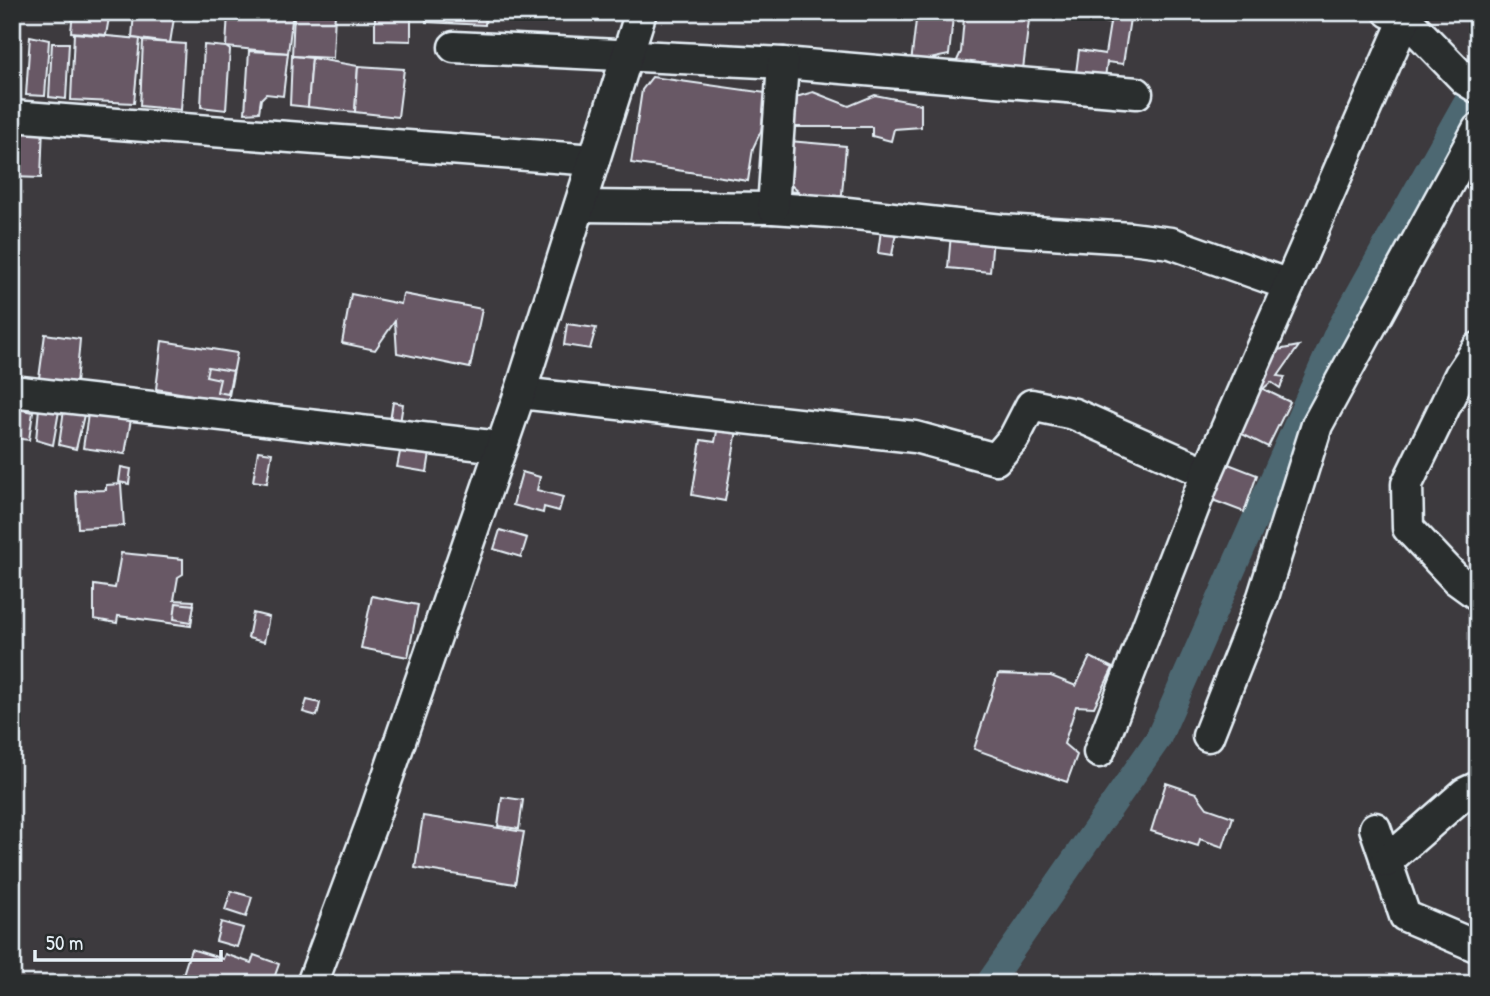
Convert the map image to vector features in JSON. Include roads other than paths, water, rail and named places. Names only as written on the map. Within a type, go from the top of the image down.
[{"type":"street","points":[[312,984],[371,825],[520,393],[640,12]]},
{"type":"street","points":[[1099,752],[1207,473],[1289,285],[1401,14],[1465,80],[1478,88]]},
{"type":"street","points":[[454,47],[783,63],[1137,93]]},
{"type":"street","points":[[773,208],[783,63]]},
{"type":"street","points":[[12,116],[594,160]]},
{"type":"street","points":[[1208,736],[1263,597],[1317,425],[1478,129]]},
{"type":"street","points":[[580,206],[773,208],[1171,243],[1289,285]]},
{"type":"street","points":[[1478,348],[1460,375],[1407,484],[1408,528],[1456,579],[1478,596]]},
{"type":"street","points":[[12,391],[500,447]]},
{"type":"street","points":[[520,393],[915,437],[996,459],[1014,438],[1031,405],[1074,414],[1207,473]]},
{"type":"street","points":[[1386,862],[1465,793],[1478,787]]},
{"type":"street","points":[[1375,828],[1405,916],[1478,947]]},
{"type":"waterway","points":[[988,984],[1158,739],[1338,331],[1465,104]]}]
